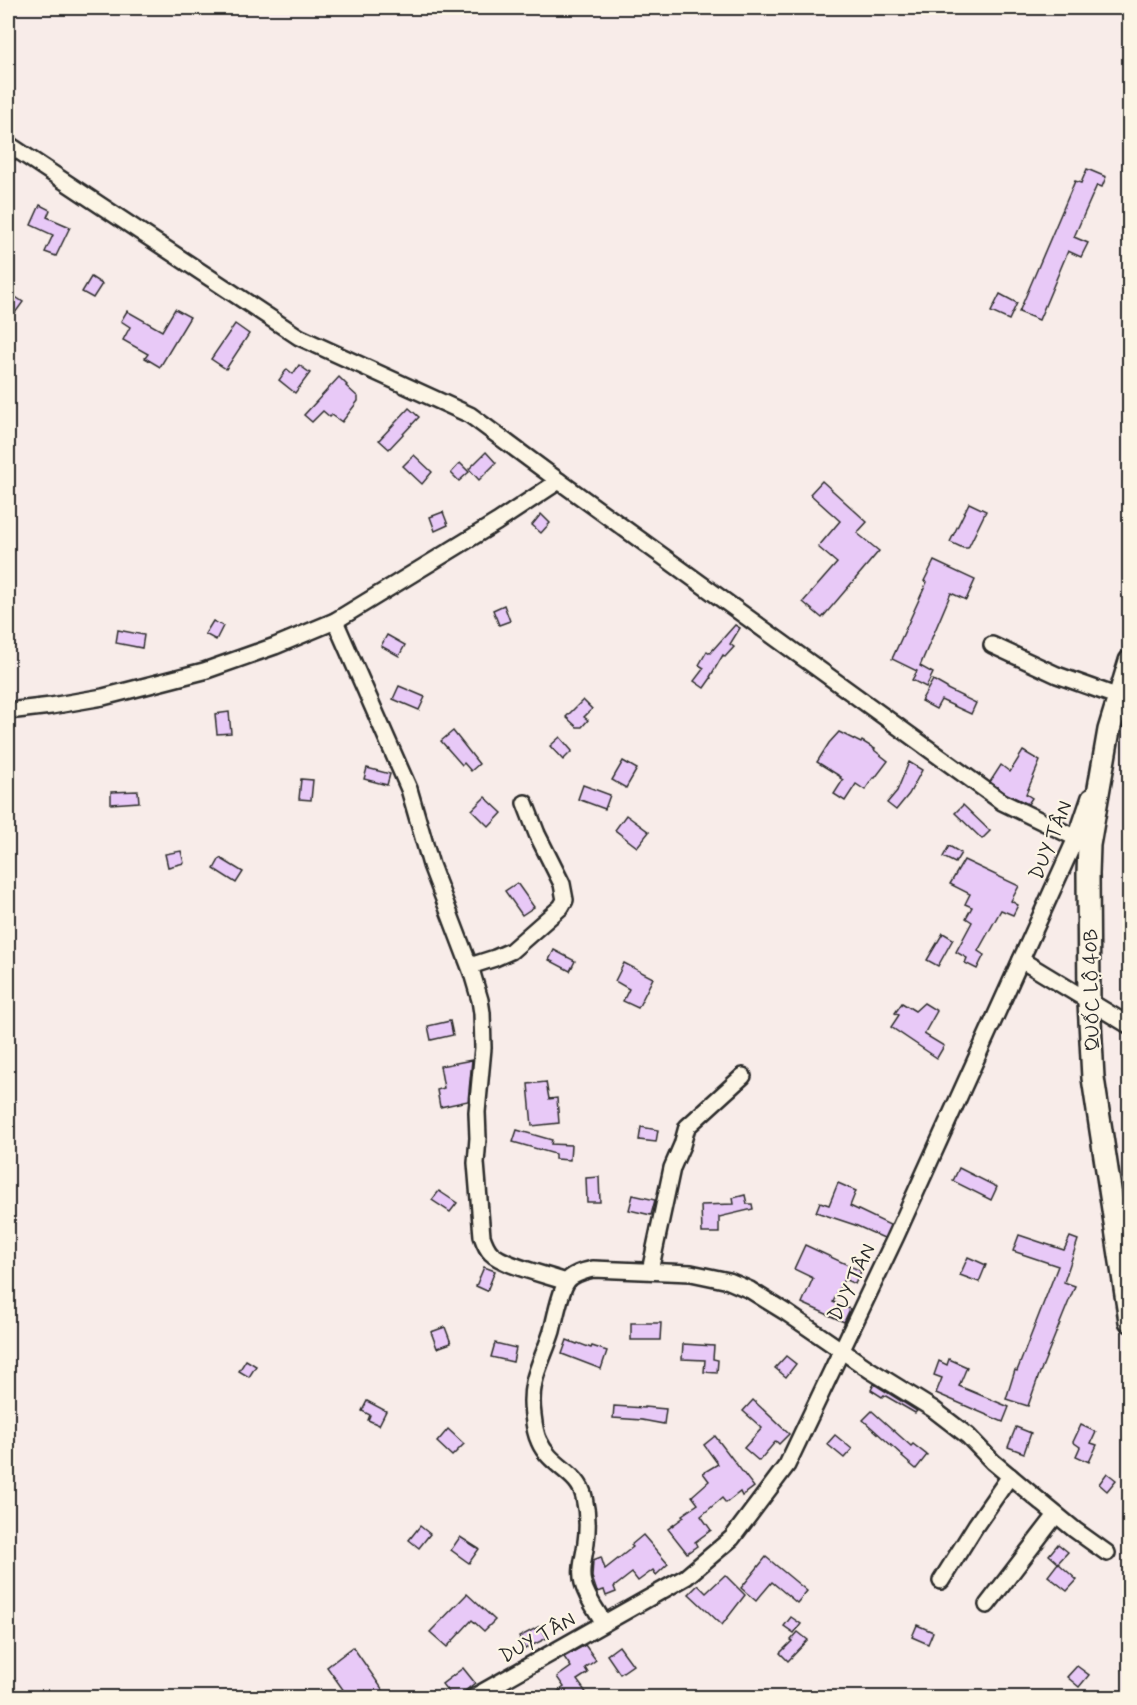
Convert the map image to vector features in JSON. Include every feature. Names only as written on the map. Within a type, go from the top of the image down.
[{"type":"highway","name":"QUỐC LỘ 40B","points":[[1130,661],[1109,730],[1089,845],[1089,1002],[1093,1078],[1130,1321]]},
{"type":"street","points":[[8,144],[299,337],[470,415],[1002,802],[1076,838]]},
{"type":"street","points":[[8,711],[103,697],[162,682],[245,657],[335,621],[559,481]]},
{"type":"street","points":[[335,621],[409,789],[431,865],[470,966],[480,1000],[483,1048],[477,1112],[476,1162],[484,1244],[492,1254],[503,1260],[566,1281]]},
{"type":"street","points":[[992,645],[1057,675],[1119,698]]},
{"type":"street","name":"DUY TÂN","points":[[472,1698],[686,1577],[732,1538],[787,1465],[901,1225],[1076,838],[1106,752]]},
{"type":"street","points":[[470,966],[511,951],[561,907],[565,900],[562,884],[537,834],[525,803]]},
{"type":"street","points":[[1021,960],[1130,1026]]},
{"type":"street","points":[[650,1271],[672,1168],[687,1127],[743,1076]]},
{"type":"street","points":[[604,1623],[583,1583],[582,1572],[587,1540],[585,1497],[575,1478],[546,1454],[538,1440],[531,1390],[566,1281],[582,1271],[593,1269],[691,1273],[738,1284],[787,1313],[841,1351],[943,1416],[1056,1515],[1107,1553]]},
{"type":"street","points":[[941,1581],[1010,1476]]},
{"type":"street","points":[[987,1605],[1056,1515]]},
{"type":"building","points":[[1087,169],[1106,177],[1102,187],[1097,185],[1074,237],[1088,243],[1081,257],[1068,251],[1039,320],[1019,312],[1075,181],[1081,183]]},
{"type":"building","points":[[40,205],[50,210],[47,217],[70,227],[56,256],[45,252],[53,235],[31,225]]},
{"type":"building","points":[[91,277],[102,284],[93,298],[82,292]]},
{"type":"building","points":[[8,292],[23,302],[15,313],[8,308]]},
{"type":"building","points":[[1000,294],[1017,303],[1009,320],[991,312]]},
{"type":"building","points":[[175,309],[190,317],[160,367],[145,358],[148,354],[123,340],[130,327],[121,321],[127,311],[162,331]]},
{"type":"building","points":[[235,324],[249,334],[226,369],[211,359]]},
{"type":"building","points":[[299,365],[310,373],[295,393],[279,380],[287,369],[293,374]]},
{"type":"building","points":[[339,377],[358,397],[358,401],[342,422],[323,411],[312,422],[304,415]]},
{"type":"building","points":[[409,408],[419,417],[389,449],[379,440]]},
{"type":"building","points":[[486,452],[496,463],[479,480],[469,469]]},
{"type":"building","points":[[414,455],[432,472],[422,484],[403,466]]},
{"type":"building","points":[[460,463],[469,472],[459,481],[451,473]]},
{"type":"building","points":[[822,481],[867,522],[857,533],[879,551],[822,618],[803,602],[837,563],[818,547],[840,521],[810,494]]},
{"type":"building","points":[[969,503],[986,511],[968,548],[963,548],[950,542]]},
{"type":"building","points":[[443,512],[448,525],[435,531],[430,517]]},
{"type":"building","points":[[541,514],[550,523],[541,533],[532,525]]},
{"type":"building","points":[[934,561],[975,580],[966,600],[951,593],[920,666],[933,673],[926,687],[912,680],[917,671],[892,659],[927,582],[924,581]]},
{"type":"building","points":[[504,605],[510,621],[499,625],[493,610]]},
{"type":"building","points":[[213,621],[223,626],[216,640],[205,634]]},
{"type":"building","points":[[735,625],[740,628],[730,644],[734,647],[725,657],[723,655],[704,688],[694,681],[704,668],[699,665],[707,651],[710,653]]},
{"type":"building","points":[[118,630],[144,635],[142,648],[116,643]]},
{"type":"building","points":[[387,635],[405,645],[399,656],[381,646]]},
{"type":"building","points":[[933,680],[976,703],[971,714],[941,700],[936,709],[921,701]]},
{"type":"building","points":[[399,686],[425,697],[419,710],[393,699]]},
{"type":"building","points":[[583,700],[592,709],[584,717],[588,720],[582,727],[577,727],[566,717]]},
{"type":"building","points":[[229,712],[231,733],[217,734],[215,714]]},
{"type":"building","points":[[453,731],[479,764],[471,771],[464,763],[462,765],[441,741]]},
{"type":"building","points":[[839,732],[861,743],[862,741],[888,761],[865,790],[856,784],[845,801],[834,794],[843,780],[841,777],[817,762]]},
{"type":"building","points":[[560,737],[572,751],[563,760],[550,746]]},
{"type":"building","points":[[1023,751],[1040,761],[1026,794],[1032,798],[1028,804],[1007,794],[990,782],[1001,765],[1010,772]]},
{"type":"building","points":[[623,761],[637,769],[626,788],[612,780]]},
{"type":"building","points":[[909,762],[922,770],[909,794],[896,810],[887,803],[897,791]]},
{"type":"building","points":[[367,768],[390,774],[387,785],[364,779]]},
{"type":"building","points":[[301,779],[313,780],[311,800],[299,799]]},
{"type":"building","points":[[583,785],[610,795],[605,809],[578,799]]},
{"type":"building","points":[[138,791],[139,802],[111,804],[111,792]]},
{"type":"building","points":[[485,797],[502,813],[489,827],[472,810]]},
{"type":"building","points":[[963,805],[990,831],[982,839],[955,813]]},
{"type":"building","points":[[626,815],[649,832],[637,847],[615,830]]},
{"type":"building","points":[[949,846],[961,853],[955,863],[943,857]]},
{"type":"building","points":[[181,851],[184,863],[168,867],[165,854]]},
{"type":"building","points":[[220,858],[243,872],[236,883],[214,869]]},
{"type":"building","points":[[964,860],[1019,886],[1011,901],[1018,905],[1013,915],[1001,910],[978,951],[984,955],[977,969],[965,963],[967,958],[956,952],[972,922],[966,918],[972,907],[965,904],[970,894],[950,884]]},
{"type":"building","points":[[517,883],[534,907],[522,915],[505,891]]},
{"type":"building","points":[[943,933],[953,939],[938,966],[927,960]]},
{"type":"building","points":[[554,950],[575,961],[570,971],[549,960]]},
{"type":"building","points":[[624,963],[653,978],[638,1008],[623,1001],[629,989],[615,981]]},
{"type":"building","points":[[902,1003],[915,1011],[924,1003],[937,1011],[924,1034],[944,1046],[937,1058],[891,1027],[899,1015],[895,1013]]},
{"type":"building","points":[[450,1021],[453,1035],[431,1040],[428,1026]]},
{"type":"building","points":[[472,1060],[468,1101],[440,1107],[437,1090],[444,1088],[440,1066]]},
{"type":"building","points":[[546,1082],[549,1099],[557,1098],[559,1123],[532,1126],[528,1084]]},
{"type":"building","points":[[641,1127],[658,1130],[656,1142],[639,1140]]},
{"type":"building","points":[[517,1130],[552,1140],[551,1144],[571,1145],[570,1160],[555,1159],[555,1154],[513,1142]]},
{"type":"building","points":[[959,1168],[997,1187],[991,1200],[953,1181]]},
{"type":"building","points":[[599,1177],[600,1202],[587,1202],[586,1178]]},
{"type":"building","points":[[838,1183],[856,1191],[850,1206],[890,1225],[884,1238],[816,1212],[820,1202],[829,1205]]},
{"type":"building","points":[[439,1191],[457,1203],[450,1212],[432,1200]]},
{"type":"building","points":[[633,1195],[655,1200],[651,1215],[629,1210]]},
{"type":"building","points":[[745,1195],[747,1204],[752,1204],[753,1209],[719,1217],[719,1233],[702,1233],[701,1205],[734,1204],[733,1198]]},
{"type":"building","points":[[1019,1235],[1064,1250],[1070,1237],[1078,1240],[1064,1282],[1075,1286],[1028,1406],[1006,1399],[1015,1370],[1017,1371],[1058,1266],[1013,1251]]},
{"type":"building","points":[[805,1245],[861,1271],[855,1284],[844,1279],[833,1302],[850,1309],[844,1322],[802,1303],[813,1278],[794,1269]]},
{"type":"building","points":[[968,1257],[986,1265],[979,1282],[960,1275]]},
{"type":"building","points":[[484,1267],[495,1271],[487,1291],[476,1286]]},
{"type":"building","points":[[631,1323],[661,1323],[660,1340],[631,1340]]},
{"type":"building","points":[[445,1327],[451,1343],[437,1348],[431,1332]]},
{"type":"building","points":[[567,1340],[607,1351],[601,1369],[562,1354]]},
{"type":"building","points":[[495,1343],[516,1348],[513,1362],[491,1357]]},
{"type":"building","points":[[683,1344],[714,1346],[713,1359],[718,1360],[717,1373],[704,1372],[705,1360],[682,1359]]},
{"type":"building","points":[[786,1356],[796,1364],[786,1377],[775,1368]]},
{"type":"building","points":[[949,1359],[967,1367],[959,1386],[1009,1407],[1003,1422],[936,1393],[942,1378],[934,1375],[939,1361],[947,1365]]},
{"type":"building","points":[[246,1360],[256,1366],[249,1377],[239,1371]]},
{"type":"building","points":[[874,1384],[917,1411],[915,1413],[884,1395],[882,1397],[871,1390]]},
{"type":"building","points":[[753,1400],[789,1434],[779,1444],[776,1441],[759,1461],[744,1448],[762,1428],[743,1411]]},
{"type":"building","points":[[367,1401],[386,1411],[379,1425],[368,1420],[370,1415],[362,1411]]},
{"type":"building","points":[[614,1406],[666,1409],[664,1424],[613,1418]]},
{"type":"building","points":[[872,1411],[911,1446],[913,1444],[927,1455],[916,1469],[863,1420]]},
{"type":"building","points":[[1081,1425],[1096,1432],[1091,1443],[1097,1445],[1089,1462],[1076,1456],[1080,1447],[1073,1442]]},
{"type":"building","points":[[1016,1427],[1031,1433],[1024,1453],[1008,1447]]},
{"type":"building","points":[[448,1429],[464,1444],[452,1456],[437,1442]]},
{"type":"building","points":[[835,1435],[852,1449],[844,1458],[827,1444]]},
{"type":"building","points":[[715,1436],[754,1487],[742,1496],[740,1492],[726,1503],[722,1498],[701,1516],[711,1530],[695,1542],[697,1546],[687,1553],[668,1529],[698,1504],[692,1496],[709,1481],[703,1473],[718,1464],[704,1445]]},
{"type":"building","points":[[1107,1473],[1116,1480],[1107,1491],[1099,1484]]},
{"type":"building","points":[[420,1526],[430,1534],[419,1548],[409,1540]]},
{"type":"building","points":[[643,1535],[668,1564],[656,1575],[653,1570],[638,1581],[632,1573],[614,1587],[616,1592],[606,1596],[604,1590],[597,1592],[592,1577],[593,1560],[601,1557],[605,1569],[633,1547],[631,1545]]},
{"type":"building","points":[[460,1537],[479,1549],[469,1563],[451,1550]]},
{"type":"building","points":[[1058,1544],[1068,1552],[1058,1563],[1049,1555]]},
{"type":"building","points":[[766,1557],[807,1591],[797,1603],[772,1582],[756,1601],[741,1588]]},
{"type":"building","points":[[1058,1563],[1077,1580],[1067,1591],[1048,1576]]},
{"type":"building","points":[[725,1575],[745,1595],[722,1625],[689,1594],[698,1585],[706,1593]]},
{"type":"building","points":[[467,1594],[495,1620],[484,1631],[472,1620],[447,1647],[430,1632]]},
{"type":"building","points":[[791,1617],[801,1624],[794,1633],[784,1626]]},
{"type":"building","points":[[917,1625],[933,1632],[928,1644],[912,1637]]},
{"type":"building","points":[[540,1626],[547,1638],[525,1649],[519,1637]]},
{"type":"building","points":[[798,1632],[808,1640],[788,1661],[780,1653]]},
{"type":"building","points":[[585,1645],[596,1660],[585,1668],[588,1673],[577,1680],[590,1698],[550,1698],[564,1687],[557,1677],[571,1667],[564,1657]]},
{"type":"building","points":[[619,1646],[633,1665],[620,1674],[607,1655]]},
{"type":"building","points":[[353,1647],[385,1693],[379,1698],[349,1698],[327,1667]]},
{"type":"building","points":[[1077,1666],[1089,1675],[1079,1687],[1067,1677]]},
{"type":"building","points":[[463,1668],[475,1683],[453,1698],[442,1684]]}]
